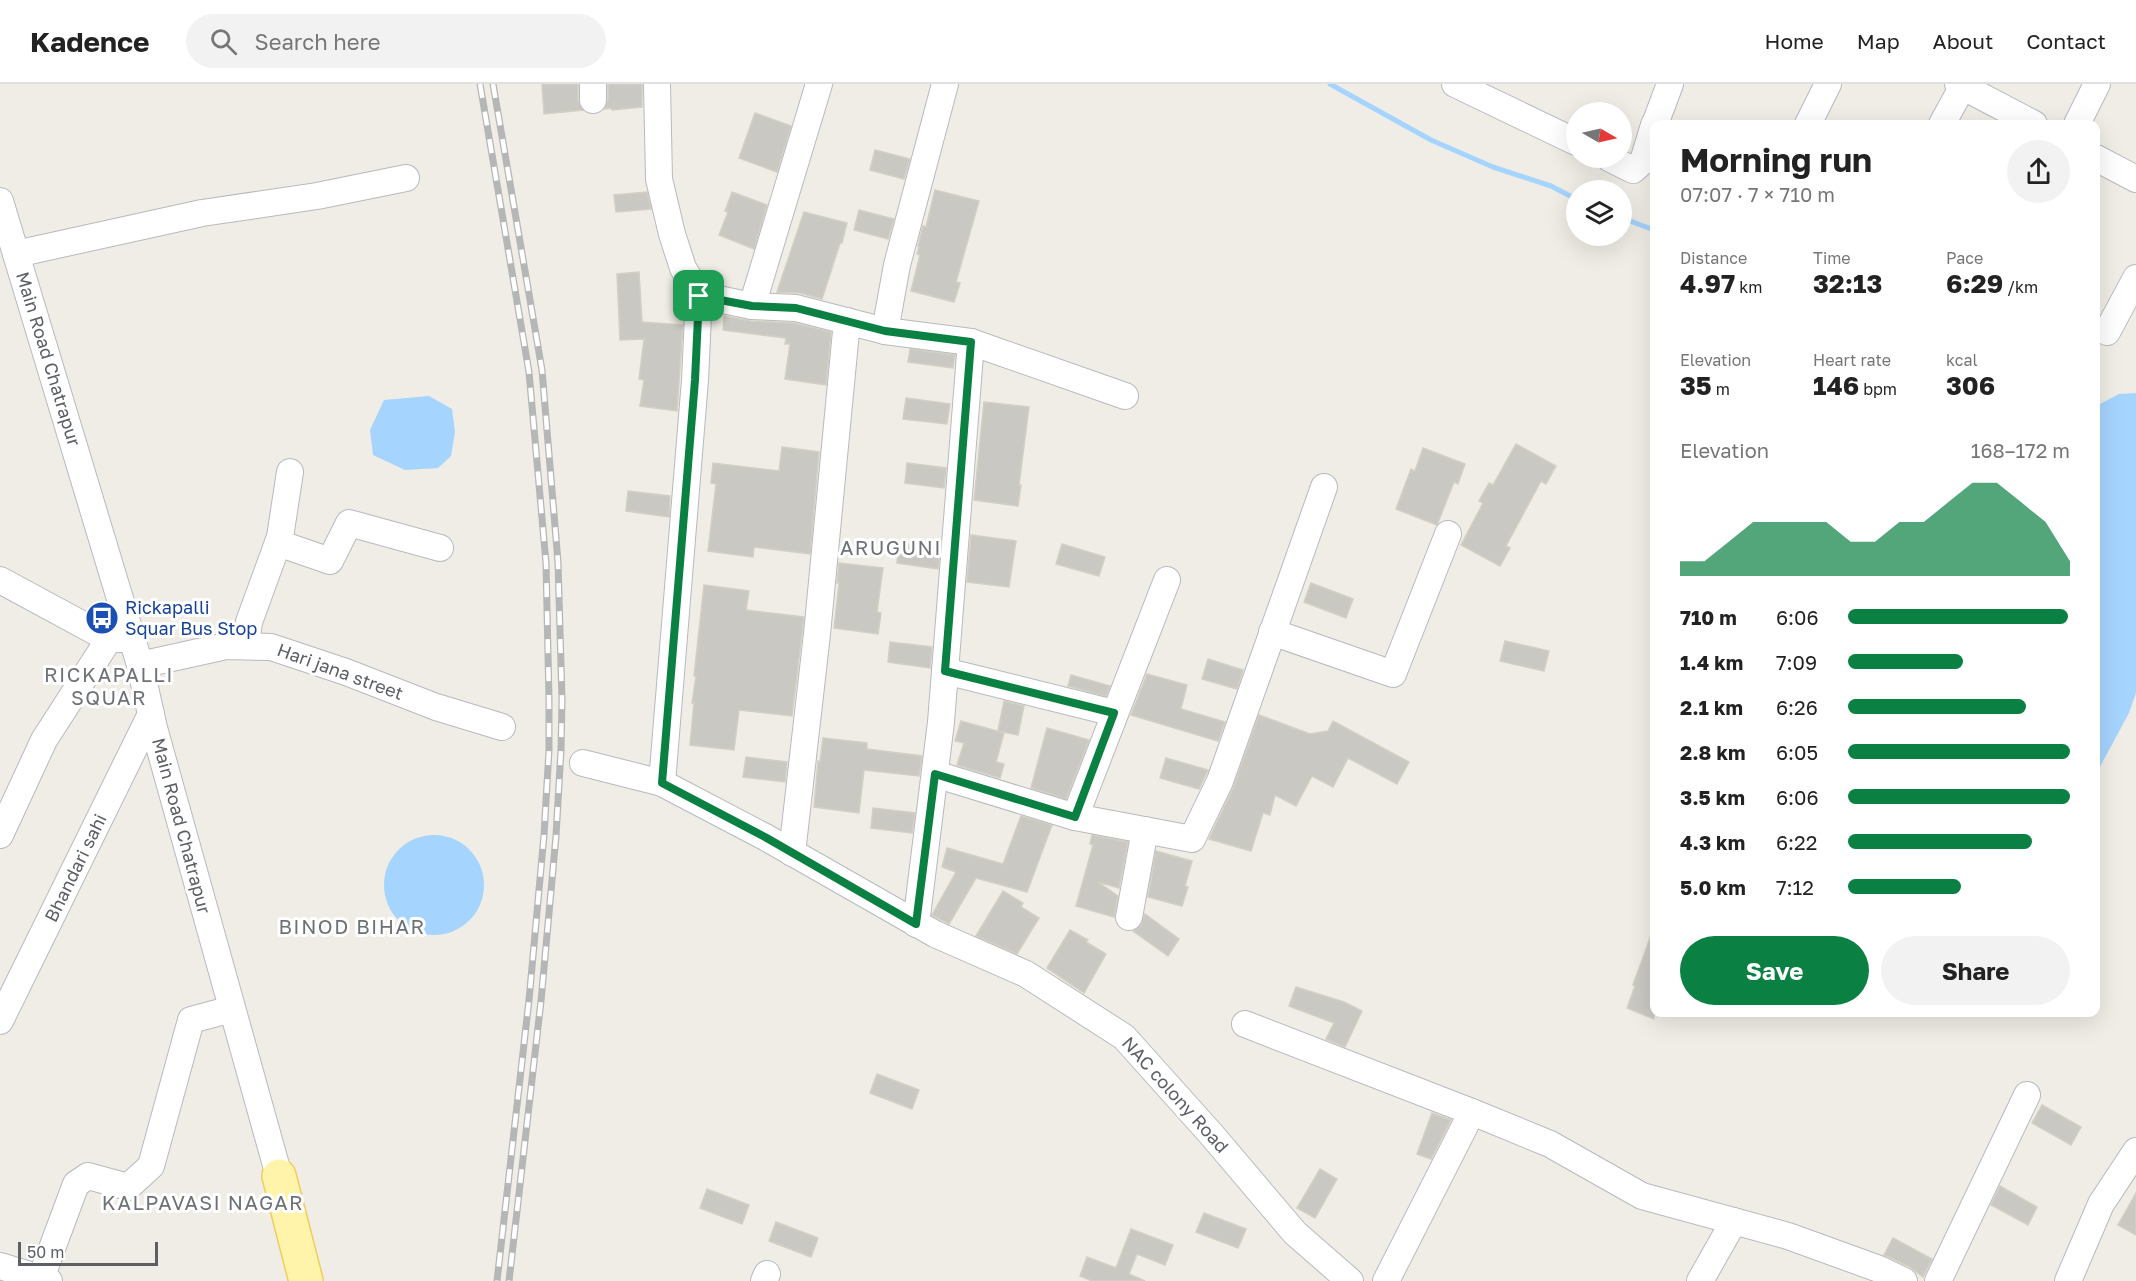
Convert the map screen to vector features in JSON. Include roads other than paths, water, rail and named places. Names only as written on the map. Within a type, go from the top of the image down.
[{"type":"main road","points":[[279,1176],[306,1281]]},
{"type":"street","points":[[657,84],[659,178],[672,234],[683,267],[699,296],[695,380],[662,783]]},
{"type":"street","points":[[752,306],[819,84]]},
{"type":"street","points":[[885,331],[897,265],[945,84]]},
{"type":"street","points":[[1455,84],[1566,137]]},
{"type":"street","points":[[1657,120],[1670,84]]},
{"type":"street","points":[[1810,120],[1828,84]]},
{"type":"street","points":[[2079,120],[2097,84]]},
{"type":"street","points":[[1944,120],[1961,85],[2027,120]]},
{"type":"street","points":[[1629,168],[1633,170],[1643,161],[1650,140]]},
{"type":"street","points":[[2100,160],[2136,179]]},
{"type":"street","points":[[12,263],[202,213],[406,178]]},
{"type":"street","name":"Main Road Chatrapur","points":[[0,201],[12,263],[121,639],[140,664],[151,714],[279,1176]]},
{"type":"street","points":[[2107,332],[2136,278]]},
{"type":"street","points":[[699,296],[752,306],[796,308],[885,331],[971,342],[1125,396]]},
{"type":"street","points":[[792,853],[817,634],[848,321]]},
{"type":"street","points":[[916,924],[945,671],[971,342]]},
{"type":"street","points":[[246,646],[249,622],[278,543],[290,472]]},
{"type":"street","points":[[935,774],[1075,817],[1192,839],[1220,781],[1324,487]]},
{"type":"street","points":[[278,543],[330,561],[349,523],[440,548]]},
{"type":"street","points":[[1272,632],[1393,674],[1448,534]]},
{"type":"street","points":[[0,580],[121,639],[44,740],[0,835]]},
{"type":"street","points":[[1075,817],[1167,580]]},
{"type":"street","name":"Hari jana street","points":[[140,664],[226,646],[271,646],[436,707],[502,727]]},
{"type":"street","points":[[945,671],[1114,713]]},
{"type":"street","name":"Bhandari sahi","points":[[0,1021],[151,714]]},
{"type":"street","name":"NAC colony Road","points":[[582,763],[662,783],[792,853],[916,924],[1026,974],[1124,1037],[1296,1233],[1350,1281]]},
{"type":"street","points":[[1129,917],[1145,830]]},
{"type":"street","points":[[0,1266],[45,1280],[76,1184],[88,1176],[128,1187],[151,1166],[192,1020],[232,1009]]},
{"type":"street","points":[[1245,1024],[1550,1144],[1642,1196],[1788,1236],[1880,1269],[1904,1281]]},
{"type":"street","points":[[1938,1281],[2027,1095]]},
{"type":"street","points":[[1386,1281],[1472,1112]]},
{"type":"street","points":[[2068,1281],[2101,1204],[2136,1151]]},
{"type":"street","points":[[1700,1281],[1734,1221]]},
{"type":"water","points":[[2136,393],[2136,693],[2129,713],[2100,767],[2100,404],[2119,394]]},
{"type":"water","points":[[429,396],[452,409],[455,432],[451,456],[438,468],[405,470],[373,455],[370,430],[384,400]]},
{"type":"water","points":[[434,835],[453,839],[469,850],[480,866],[484,885],[480,904],[469,920],[453,931],[434,935],[415,931],[399,920],[388,904],[384,885],[388,866],[399,850],[415,839]]},
{"type":"waterway","points":[[1330,84],[1431,140],[1493,167],[1551,186],[1566,194]]},
{"type":"waterway","points":[[1632,222],[1650,228]]},
{"type":"railway","points":[[480,84],[529,372],[546,563],[549,700],[549,750],[544,835],[529,1000],[497,1281]]},
{"type":"railway","points":[[493,84],[542,370],[558,562],[562,700],[556,836],[541,1001],[509,1281]]},
{"type":"place","name":"Rickapalli Squar Bus Stop","points":[[102,618]]},
{"type":"district","name":"ARUGUNI","points":[[891,548]]},
{"type":"district","name":"RICKAPALLI SQUAR","points":[[109,686]]},
{"type":"district","name":"BINOD BIHAR","points":[[352,927]]},
{"type":"district","name":"KALPAVASI NAGAR","points":[[203,1203]]}]
